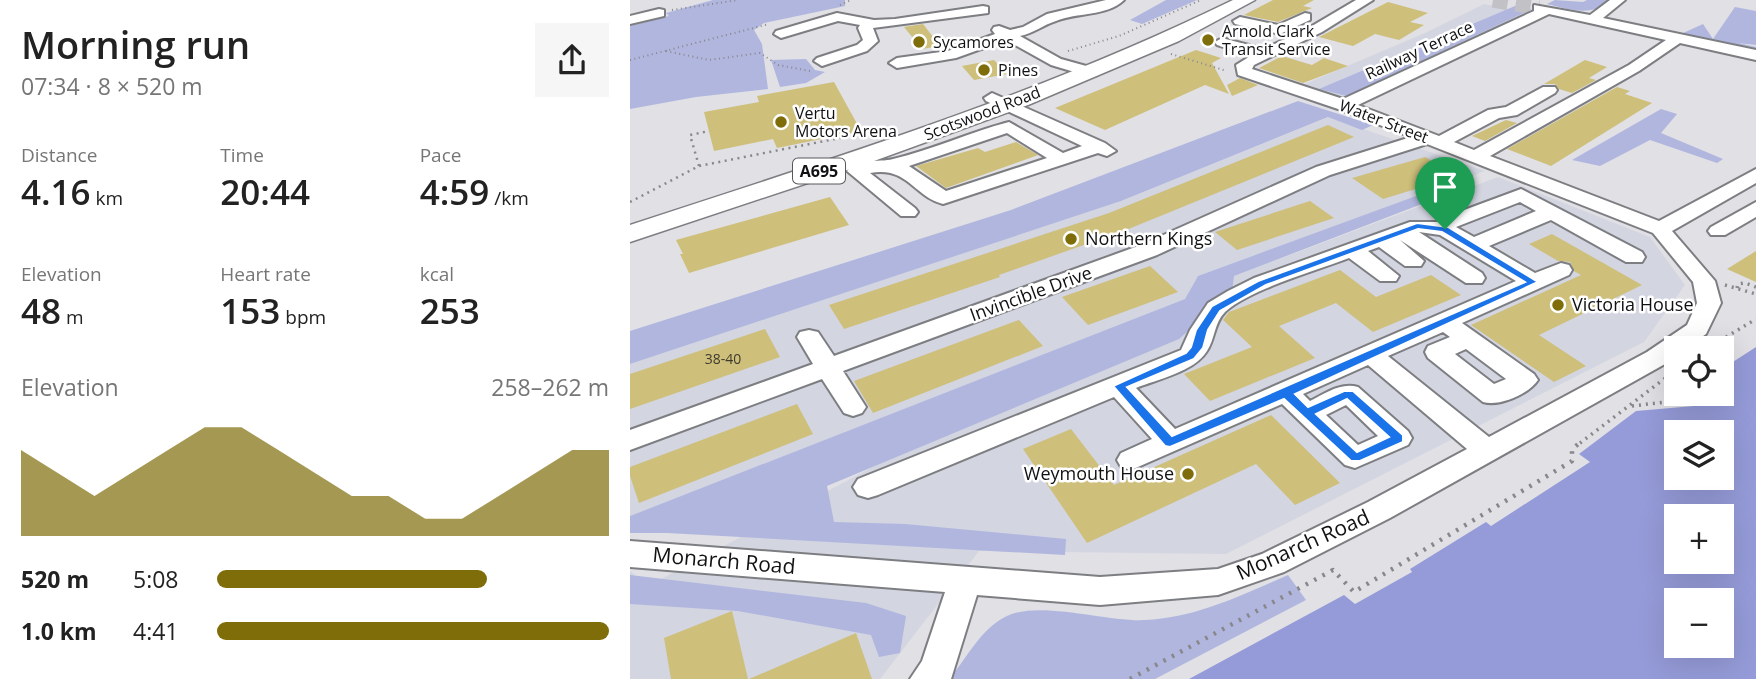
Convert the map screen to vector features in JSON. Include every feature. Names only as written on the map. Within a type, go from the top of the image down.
[{"type":"main road","name":"Scotswood Road","points":[[630,234],[872,153],[999,101],[1075,64],[1162,31],[1224,0]]},
{"type":"main road","name":"Scotswood Road","points":[[1075,64],[1172,38],[1246,0]]},
{"type":"main road","name":"Scotswood Road","points":[[630,223],[999,101]]},
{"type":"street","points":[[1593,19],[1618,0]]},
{"type":"street","points":[[897,62],[951,55],[980,42],[1028,30],[1057,16],[1119,2]]},
{"type":"street","points":[[777,29],[842,9],[870,23],[895,23],[979,3],[994,26],[1005,35],[1038,52],[1075,64]]},
{"type":"street","points":[[1240,21],[1276,30],[1324,6],[1360,4]]},
{"type":"street","points":[[1247,74],[1244,65],[1317,29],[1360,4]]},
{"type":"street","name":"Railway Terrace","points":[[1344,105],[1543,9],[1593,19]]},
{"type":"street","points":[[630,20],[659,13]]},
{"type":"street","points":[[1593,19],[1756,55]]},
{"type":"street","points":[[819,66],[862,48],[871,41],[865,28],[870,23]]},
{"type":"street","points":[[1294,23],[1317,29]]},
{"type":"street","points":[[1476,156],[1634,68],[1678,38]]},
{"type":"street","points":[[1223,42],[1265,54]]},
{"type":"street","name":"Water Street","points":[[1247,74],[1344,105],[1634,217]]},
{"type":"street","name":"Invincible Drive","points":[[630,440],[1149,250],[1324,171],[1434,140],[1494,114],[1511,111],[1549,90]]},
{"type":"street","points":[[892,166],[912,174],[943,198],[1060,159],[1106,151],[999,101]]},
{"type":"street","points":[[908,212],[856,171],[871,166],[892,166],[1009,127],[1060,159]]},
{"type":"street","points":[[1660,229],[1756,175]]},
{"type":"street","points":[[1445,229],[1447,223],[1521,195],[1634,257]]},
{"type":"street","points":[[1718,232],[1756,208]]},
{"type":"street","points":[[1472,246],[1552,212]]},
{"type":"street","name":"Monarch Road","points":[[630,554],[1100,591],[1218,582],[1297,551],[1380,510],[1656,358],[1697,328],[1709,303],[1704,281],[1660,229],[1634,217]]},
{"type":"street","points":[[868,487],[1190,356],[1197,348],[1202,330],[1216,308],[1236,296],[1262,283],[1417,226],[1445,229],[1532,282]]},
{"type":"street","points":[[1392,235],[1413,261]]},
{"type":"street","points":[[1392,235],[1474,278]]},
{"type":"street","points":[[1352,250],[1388,276]]},
{"type":"street","points":[[1131,460],[1561,270]]},
{"type":"street","points":[[1444,321],[1468,339]]},
{"type":"street","points":[[809,337],[853,407]]},
{"type":"street","points":[[1371,355],[1487,450]]},
{"type":"street","points":[[1119,386],[1170,442]]},
{"type":"street","points":[[1286,393],[1307,413]]},
{"type":"street","points":[[928,679],[937,670],[964,582]]},
{"type":"path","points":[[659,13],[688,5],[738,0]]},
{"type":"path","points":[[1193,0],[1194,5]]},
{"type":"path","points":[[1075,64],[1099,43],[1171,16],[1201,0]]},
{"type":"path","points":[[630,60],[663,50],[777,29]]},
{"type":"path","points":[[1099,43],[1100,48]]},
{"type":"path","points":[[663,50],[709,60],[760,53],[778,65],[819,66]]},
{"type":"path","points":[[1171,54],[1217,69],[1247,74]]},
{"type":"path","points":[[630,202],[699,166],[890,128]]},
{"type":"path","points":[[699,166],[690,135],[709,131]]},
{"type":"path","points":[[1756,287],[1745,283],[1738,284],[1737,288],[1742,292],[1756,294]]},
{"type":"path","points":[[1728,336],[1756,319]]},
{"type":"path","points":[[1130,679],[1333,570],[1354,593],[1572,461],[1572,449],[1664,379]]},
{"type":"path","points":[[1630,406],[1664,402]]},
{"type":"shaded area","points":[[713,0],[845,0],[845,6],[764,23],[754,30],[762,44],[768,89],[696,97],[630,109],[630,26],[669,16],[666,13]]},
{"type":"shaded area","points":[[1166,0],[1197,0],[1142,24],[1130,20]]},
{"type":"shaded area","points":[[1555,0],[1609,0],[1595,9],[1580,11],[1547,4]]},
{"type":"shaded area","points":[[1484,4],[1528,13],[1349,96],[1341,97],[1305,84],[1425,33]]},
{"type":"shaded area","points":[[1515,6],[1532,9],[1347,96],[1319,89]]},
{"type":"shaded area","points":[[1735,7],[1756,11],[1756,45],[1738,43],[1756,47],[1756,50],[1681,34],[1703,24],[1713,39]]},
{"type":"shaded area","points":[[806,59],[815,70],[825,72],[806,83],[780,87],[771,60]]},
{"type":"shaded area","points":[[1298,101],[1373,125],[1362,130],[1328,117],[1121,201],[630,364],[630,331],[1011,210]]},
{"type":"shaded area","points":[[1661,109],[1677,114],[1661,133],[1723,159],[1717,163],[1650,140],[1600,166],[1572,160]]},
{"type":"shaded area","points":[[1329,117],[1485,171],[1198,276],[1185,299],[630,516],[630,364],[1121,201]]},
{"type":"shaded area","points":[[1498,177],[1650,237],[1685,285],[1644,342],[1226,554],[979,551],[880,679],[630,679],[630,571],[648,586],[1234,276]]},
{"type":"shaded area","points":[[1427,192],[1440,197],[1234,276],[1232,291],[1179,339],[827,486],[834,522],[905,524],[1066,539],[1065,555],[630,533],[630,516],[1185,299],[1198,276]]},
{"type":"shaded area","points":[[1756,347],[1756,679],[1189,679],[1344,595],[1355,604],[1412,572],[1410,569],[1486,522],[1491,526],[1590,462],[1579,454],[1636,411],[1734,406],[1734,361]]},
{"type":"shaded area","points":[[630,575],[866,603],[906,616],[900,653],[879,657],[871,635],[738,611],[630,604]]},
{"type":"shaded area","points":[[1288,575],[1306,600],[1155,679],[949,679],[989,628],[1007,616],[1037,610],[1130,620],[1164,618],[1201,610]]},
{"type":"building","points":[[1273,0],[1314,0],[1303,6],[1312,8],[1278,22],[1244,15]]},
{"type":"building","points":[[1388,2],[1428,13],[1410,22],[1424,25],[1399,40],[1375,34],[1353,46],[1319,37]]},
{"type":"building","points":[[923,24],[940,46],[922,49],[904,27]]},
{"type":"building","points":[[1196,50],[1221,58],[1212,63],[1229,94],[1205,85],[1105,130],[1055,108]]},
{"type":"building","points":[[1282,56],[1312,65],[1324,58],[1348,66],[1303,83],[1259,68]]},
{"type":"building","name":"Pines","points":[[994,60],[1007,74],[974,80],[962,66]]},
{"type":"building","points":[[1585,60],[1607,67],[1589,78],[1596,80],[1572,93],[1559,89],[1555,84],[1544,84]]},
{"type":"building","points":[[1240,78],[1258,85],[1232,96],[1227,85]]},
{"type":"building","name":"Vertu Motors Arena","points":[[834,82],[861,131],[777,148],[773,139],[714,151],[704,112],[759,102],[757,96]]},
{"type":"building","points":[[1617,87],[1630,91],[1625,94],[1652,103],[1551,166],[1507,149]]},
{"type":"building","points":[[1506,120],[1517,123],[1485,141],[1472,136]]},
{"type":"building","points":[[1328,125],[1354,137],[1126,230],[999,275],[1000,277],[844,329],[829,305],[1109,213]]},
{"type":"building","points":[[1016,142],[1038,155],[946,188],[916,166],[978,148],[985,152]]},
{"type":"building","points":[[1425,157],[1458,176],[1383,199],[1352,178]]},
{"type":"building","points":[[830,197],[849,225],[689,273],[680,254],[683,254],[676,240]]},
{"type":"building","points":[[1310,201],[1334,218],[1237,250],[1215,232]]},
{"type":"building","name":"Victoria House","points":[[1552,234],[1642,285],[1539,335],[1586,366],[1554,382],[1471,325],[1581,275],[1574,271],[1570,262],[1558,261],[1529,244]]},
{"type":"building","points":[[1756,251],[1756,282],[1727,269]]},
{"type":"building","points":[[1150,266],[1178,292],[1088,325],[1062,297]]},
{"type":"building","points":[[1340,270],[1376,297],[1431,275],[1461,295],[1373,332],[1336,303],[1279,326],[1315,358],[1210,401],[1184,374],[1252,347],[1223,320],[1229,312]]},
{"type":"building","points":[[1019,320],[1043,346],[873,413],[854,381]]},
{"type":"building","points":[[765,329],[780,357],[630,409],[630,374]]},
{"type":"building","points":[[797,404],[813,434],[639,503],[630,476],[630,467]]},
{"type":"building","name":"Weymouth House","points":[[1271,415],[1340,483],[1295,505],[1256,464],[1087,543],[1023,449],[1071,429],[1114,485]]},
{"type":"building","points":[[732,611],[748,679],[671,679],[664,638]]},
{"type":"building","points":[[856,633],[872,679],[749,679]]},
{"type":"tunnel","points":[[1493,0],[1539,8]]},
{"type":"place","name":"Arnold Clark Transit Service","points":[[1208,40]]},
{"type":"place","name":"Sycamores","points":[[919,42]]},
{"type":"place","name":"Pines","points":[[984,70]]},
{"type":"place","name":"Vertu Motors Arena","points":[[781,122]]},
{"type":"place","name":"Northern Kings","points":[[1071,239]]},
{"type":"place","name":"Victoria House","points":[[1558,305]]},
{"type":"place","name":"Weymouth House","points":[[1188,474]]},
{"type":"route","points":[[1445,229],[1417,226],[1262,283],[1216,308],[1202,330],[1197,348],[1190,356],[1119,386],[1170,442],[1286,393],[1307,413],[1355,458],[1398,438],[1349,394],[1307,413],[1286,393],[1532,282],[1445,229]]}]
